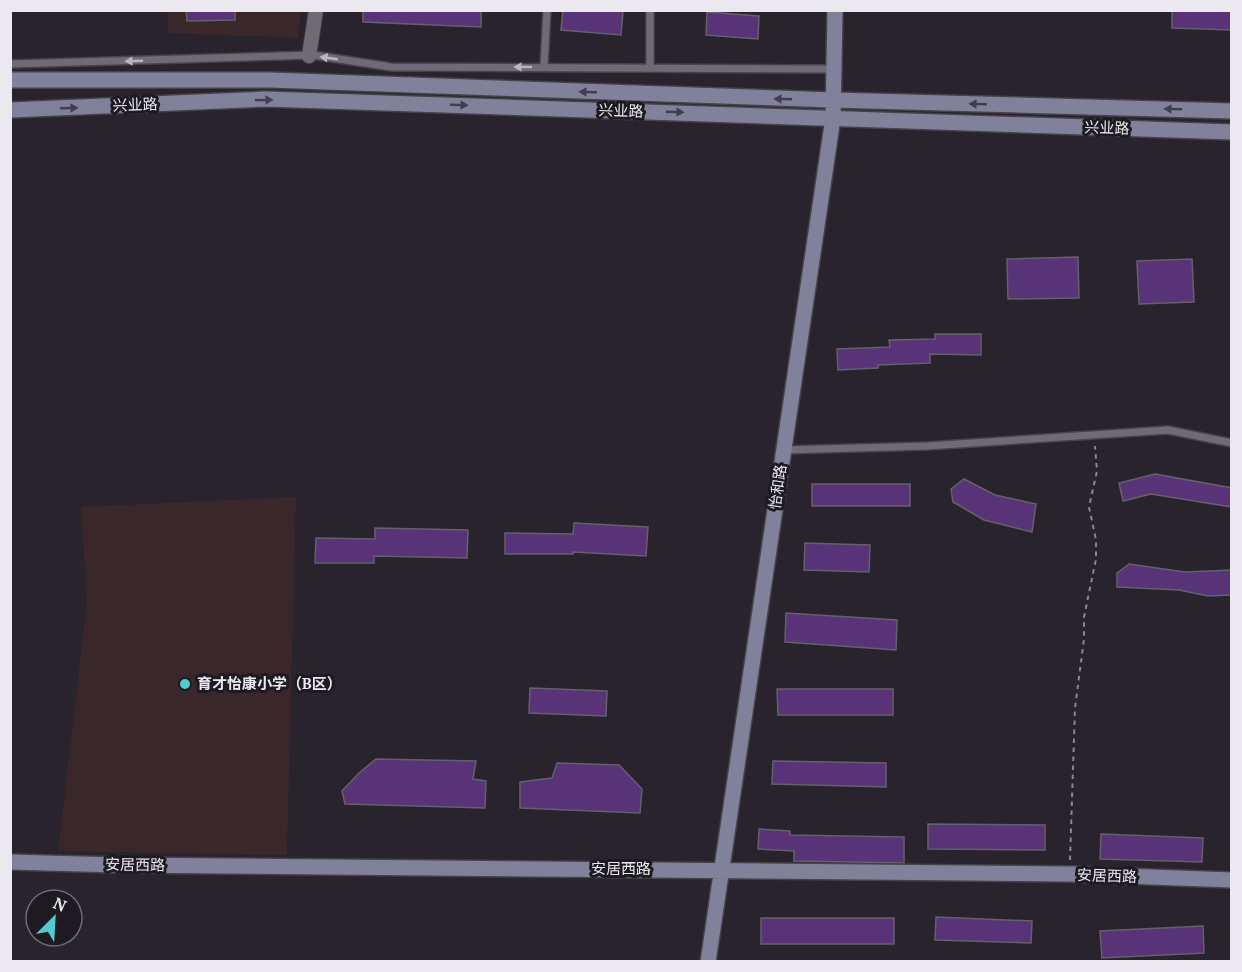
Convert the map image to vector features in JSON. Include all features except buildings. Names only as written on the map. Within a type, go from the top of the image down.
[{"type":"main road","name":"怡和路","points":[[708,962],[833,117],[835,10]]},
{"type":"main road","name":"兴业路","points":[[10,80],[270,80],[833,100],[1232,111]]},
{"type":"main road","name":"兴业路","points":[[10,110],[266,99],[1232,132]]},
{"type":"main road","name":"安居西路","points":[[10,862],[1070,874],[1232,880]]},
{"type":"street","points":[[309,56],[316,10]]},
{"type":"lane","points":[[544,68],[547,10]]},
{"type":"lane","points":[[650,10],[650,68]]},
{"type":"lane","points":[[10,64],[309,56],[391,67],[833,69]]},
{"type":"lane","points":[[783,450],[927,446],[1168,430],[1232,443]]},
{"type":"path","points":[[1070,874],[1075,708],[1084,639],[1084,617],[1096,559],[1096,540],[1089,507],[1097,471],[1095,434]]},
{"type":"shaded area","points":[[168,11],[301,11],[298,38],[168,33]]},
{"type":"shaded area","name":"育才怡康小学（B区）","points":[[296,497],[287,855],[58,851],[87,602],[81,507]]},
{"type":"place","name":"育才怡康小学（B区）","points":[[185,684]]}]
